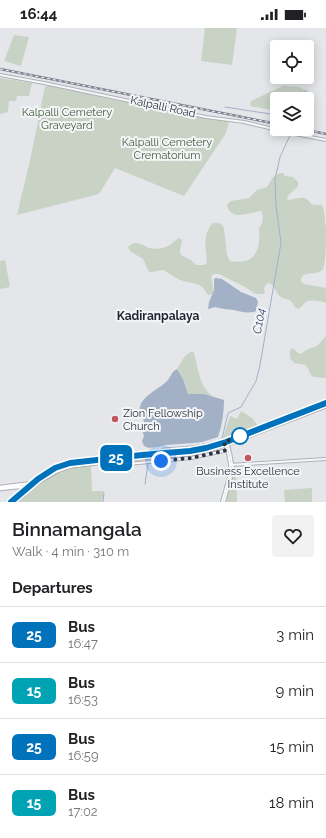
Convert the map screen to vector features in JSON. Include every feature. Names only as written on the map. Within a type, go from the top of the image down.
[{"type":"main road","points":[[11,502],[55,468],[70,463],[190,451],[206,448],[226,443],[326,405]]},
{"type":"main road","points":[[0,488],[31,486]]},
{"type":"main road","points":[[0,488],[31,486]]},
{"type":"main road","points":[[15,502],[31,486]]},
{"type":"main road","points":[[20,487],[22,492]]},
{"type":"street","name":"Kalpalli Road","points":[[0,75],[206,117],[244,122],[292,134],[326,140]]},
{"type":"street","points":[[223,502],[231,470],[226,443]]},
{"type":"street","points":[[107,466],[191,458],[227,449]]},
{"type":"street","points":[[231,465],[326,459]]},
{"type":"green space","points":[[205,28],[237,28],[232,65],[201,61]]},
{"type":"green space","points":[[14,35],[29,37],[21,66],[4,61]]},
{"type":"green space","points":[[0,78],[32,83],[29,96],[17,96],[16,101],[9,101],[8,112],[0,114]]},
{"type":"green space","name":"Kalpalli Cemetery Crematorium","points":[[45,86],[52,86],[229,122],[226,133],[184,196],[115,168],[99,194],[17,215]]},
{"type":"green space","points":[[283,86],[299,87],[309,92],[270,92]]},
{"type":"green space","points":[[270,92],[270,110],[250,106],[251,101]]},
{"type":"green space","points":[[283,173],[285,176],[293,177],[298,182],[298,186],[287,198],[288,200],[303,198],[311,204],[322,205],[326,228],[324,266],[323,269],[317,273],[306,274],[303,276],[301,278],[301,282],[304,284],[326,288],[326,303],[319,301],[308,301],[298,309],[291,301],[282,298],[269,283],[266,284],[264,289],[265,293],[256,294],[219,274],[214,274],[211,276],[213,294],[208,295],[199,285],[180,280],[163,270],[149,272],[143,259],[130,251],[128,247],[133,243],[159,249],[167,247],[179,238],[182,240],[180,251],[181,255],[191,260],[196,265],[204,265],[207,263],[207,232],[213,223],[220,223],[224,228],[227,255],[230,261],[241,262],[250,259],[258,247],[259,228],[263,220],[263,215],[261,211],[242,215],[233,214],[229,211],[227,206],[228,203],[231,201],[249,198],[257,190],[267,187],[273,177]]},
{"type":"green space","points":[[5,260],[10,287],[0,289],[0,261]]},
{"type":"green space","points":[[326,336],[326,378],[314,377],[305,365],[294,363],[290,358],[290,351],[292,348],[301,354],[306,350],[317,346]]},
{"type":"green space","points":[[192,351],[194,353],[202,383],[214,397],[204,394],[188,394],[183,379],[177,369],[185,356]]},
{"type":"green space","points":[[241,411],[252,418],[258,426],[222,441],[230,416],[237,419]]},
{"type":"green space","points":[[91,465],[92,491],[104,491],[102,502],[18,502],[30,491],[56,473],[74,467]]},
{"type":"green space","points":[[119,466],[120,472],[109,473],[108,467]]},
{"type":"green space","points":[[232,476],[236,477],[237,502],[226,502]]},
{"type":"green space","points":[[312,488],[312,502],[285,502],[284,490]]},
{"type":"water","points":[[214,279],[222,279],[241,292],[256,298],[258,302],[256,311],[244,312],[215,307],[208,309],[214,290]]},
{"type":"water","points":[[177,369],[183,379],[188,394],[204,394],[224,400],[224,410],[218,437],[202,442],[149,448],[144,446],[142,441],[144,436],[142,430],[144,421],[140,413],[141,403],[151,393],[164,384]]},
{"type":"waterway","points":[[225,107],[270,114]]},
{"type":"waterway","name":"C104","points":[[159,452],[163,448],[200,445],[222,439],[228,413],[241,407],[256,381],[281,243],[276,206],[275,179],[280,157],[290,136]]},
{"type":"waterway","points":[[152,460],[193,456],[220,450]]},
{"type":"waterway","name":"C104","points":[[145,484],[148,464]]},
{"type":"waterway","name":"C104","points":[[103,502],[104,493]]},
{"type":"railway","points":[[0,69],[270,123]]},
{"type":"railway","points":[[314,131],[326,134]]},
{"type":"bus line","name":"25","points":[[11,502],[38,479],[55,468],[70,463],[190,451],[206,448],[226,442],[326,403]]},
{"type":"place","name":"Zion Fellowship Church","points":[[115,419]]},
{"type":"place","name":"Business Excellence Institute","points":[[248,458]]},
{"type":"district","name":"Kadiranpalaya","points":[[158,316]]},
{"type":"route","points":[[161,461],[191,458],[224,451],[226,450],[224,442],[240,436]]},
{"type":"park label","name":"Kalpalli Cemetery Graveyard","points":[[67,118]]}]
